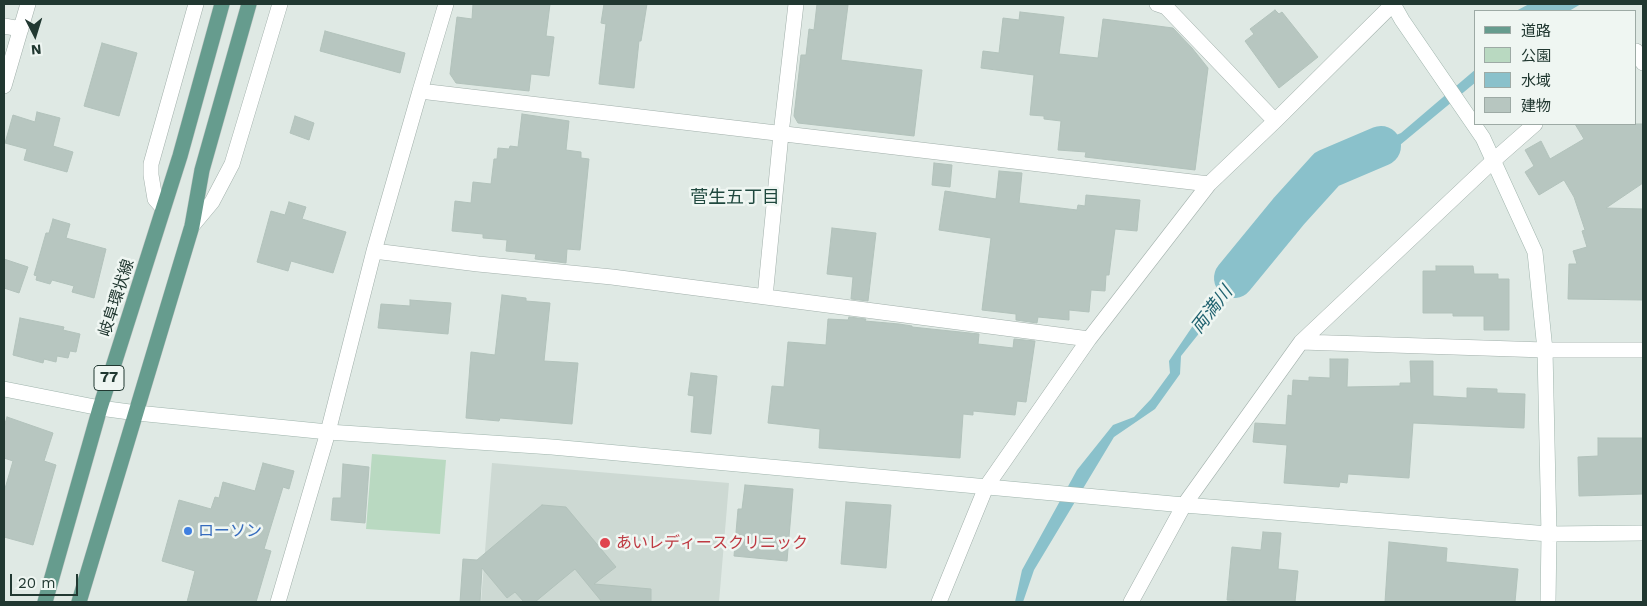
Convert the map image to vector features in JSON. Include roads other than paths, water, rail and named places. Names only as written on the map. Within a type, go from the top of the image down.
[{"type":"main road","name":"岐阜環状線","points":[[45,602],[100,408],[180,156],[222,4]]},
{"type":"main road","name":"77","points":[[80,602],[138,413],[192,226],[202,170],[249,4]]},
{"type":"street","points":[[4,86],[28,4]]},
{"type":"street","points":[[163,208],[155,200],[151,164],[196,4]]},
{"type":"street","points":[[192,226],[212,202],[232,164],[280,4]]},
{"type":"street","points":[[278,602],[328,432],[374,251],[446,4]]},
{"type":"street","points":[[765,297],[796,4]]},
{"type":"street","points":[[1157,4],[1166,7],[1275,121]]},
{"type":"street","points":[[939,602],[986,487],[1089,339],[1209,184],[1393,4],[1474,125]]},
{"type":"street","points":[[4,26],[21,29]]},
{"type":"street","points":[[1637,51],[1643,63]]},
{"type":"street","points":[[420,91],[1209,184]]},
{"type":"street","points":[[1474,125],[1494,160],[1536,252],[1545,350],[1549,534],[1548,602]]},
{"type":"street","points":[[1131,602],[1184,504],[1301,342],[1494,160],[1534,125]]},
{"type":"street","points":[[374,251],[478,264],[612,277],[1089,339]]},
{"type":"street","points":[[1301,342],[1545,350],[1643,350]]},
{"type":"street","points":[[4,389],[100,408],[328,432],[552,447],[1146,501],[1549,534],[1643,533]]},
{"type":"water","points":[[1529,4],[1581,4],[1571,10],[1518,10]]},
{"type":"water","points":[[1474,71],[1474,84],[1400,145],[1348,170],[1296,227],[1256,262],[1181,356],[1180,374],[1155,409],[1114,437],[1034,570],[1023,602],[1015,602],[1022,570],[1077,470],[1113,425],[1134,417],[1151,399],[1170,373],[1169,361],[1211,299],[1249,251],[1291,218],[1335,161],[1401,133]]},
{"type":"waterway","name":"両満川","points":[[1234,278],[1289,211],[1327,169],[1381,146]]},
{"type":"place","name":"ローソン","points":[[188,531]]},
{"type":"place","name":"あいレディースクリニック","points":[[605,543]]},
{"type":"district","name":"菅生五丁目","points":[[735,198]]}]
